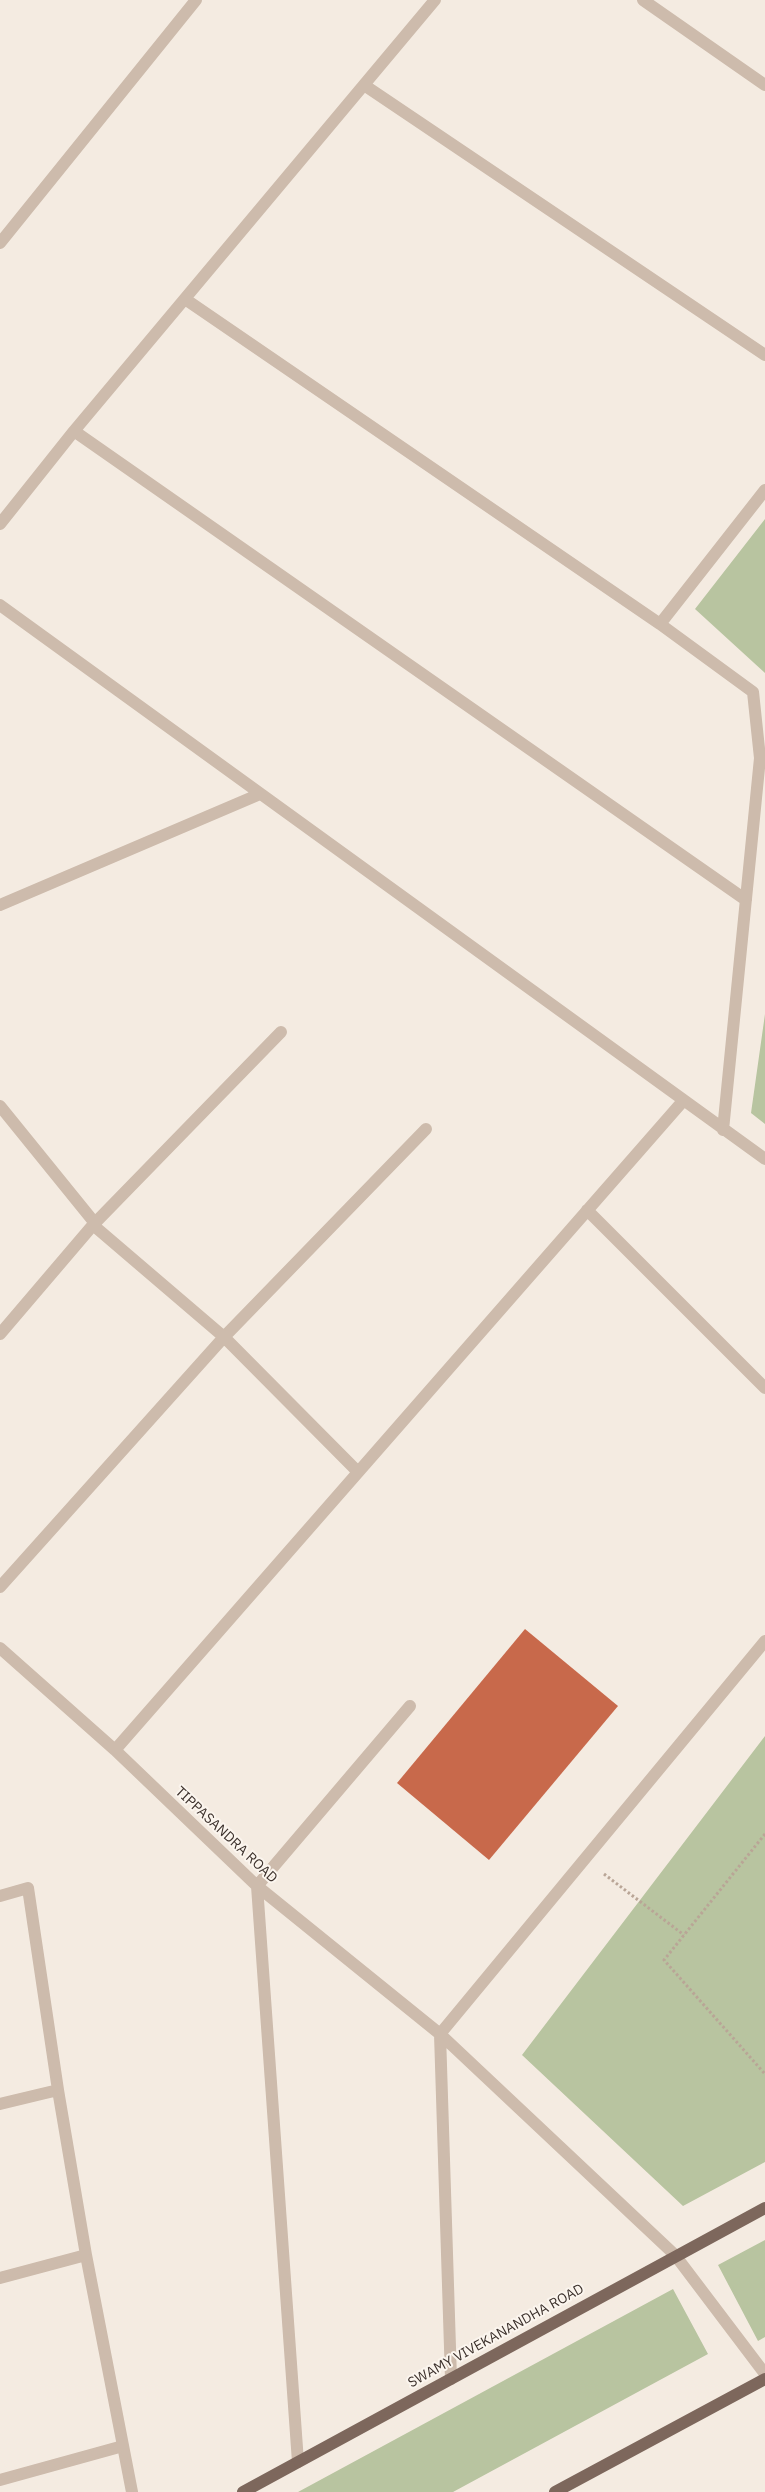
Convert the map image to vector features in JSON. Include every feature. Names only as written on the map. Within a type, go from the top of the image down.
[{"type":"main road","name":"SWAMY VIVEKANANDHA ROAD","points":[[243,2492],[675,2255],[765,2208]]},
{"type":"main road","points":[[555,2492],[765,2379]]},
{"type":"street","points":[[0,243],[196,0]]},
{"type":"street","points":[[0,524],[74,431],[435,0]]},
{"type":"street","points":[[642,0],[765,85]]},
{"type":"street","points":[[364,85],[765,355]]},
{"type":"street","points":[[185,299],[660,624],[753,692],[760,758],[723,1130]]},
{"type":"street","points":[[74,431],[746,900]]},
{"type":"street","points":[[660,624],[765,490]]},
{"type":"street","points":[[0,605],[765,1159]]},
{"type":"street","points":[[0,905],[260,794]]},
{"type":"street","points":[[0,1334],[93,1225],[281,1032]]},
{"type":"street","points":[[115,1750],[683,1101]]},
{"type":"street","points":[[0,1106],[94,1222],[93,1225],[224,1337],[358,1472]]},
{"type":"street","points":[[0,1587],[224,1337],[426,1129]]},
{"type":"street","points":[[587,1210],[765,1388]]},
{"type":"street","points":[[451,2378],[440,2034],[586,1860],[765,1641]]},
{"type":"street","name":"TIPPASANDRA ROAD","points":[[0,1648],[115,1750],[257,1886],[440,2034],[675,2255],[765,2374]]},
{"type":"street","points":[[298,2462],[257,1886],[410,1706]]},
{"type":"street","points":[[0,1896],[28,1888],[58,2090],[86,2255],[132,2492]]},
{"type":"street","points":[[0,2104],[58,2090]]},
{"type":"street","points":[[0,2278],[86,2255]]},
{"type":"street","points":[[0,2480],[123,2446]]},
{"type":"path","points":[[765,1834],[664,1960],[765,2074]]},
{"type":"path","points":[[586,1860],[684,1935]]},
{"type":"green space","points":[[765,519],[765,673],[695,609]]},
{"type":"green space","points":[[765,1014],[765,1124],[751,1113]]},
{"type":"green space","points":[[765,1736],[765,2162],[683,2206],[522,2055]]},
{"type":"green space","points":[[765,2240],[765,2337],[758,2341],[718,2265]]},
{"type":"green space","points":[[673,2289],[708,2354],[453,2492],[298,2492]]},
{"type":"building","points":[[525,1629],[618,1706],[489,1860],[397,1783]]}]
